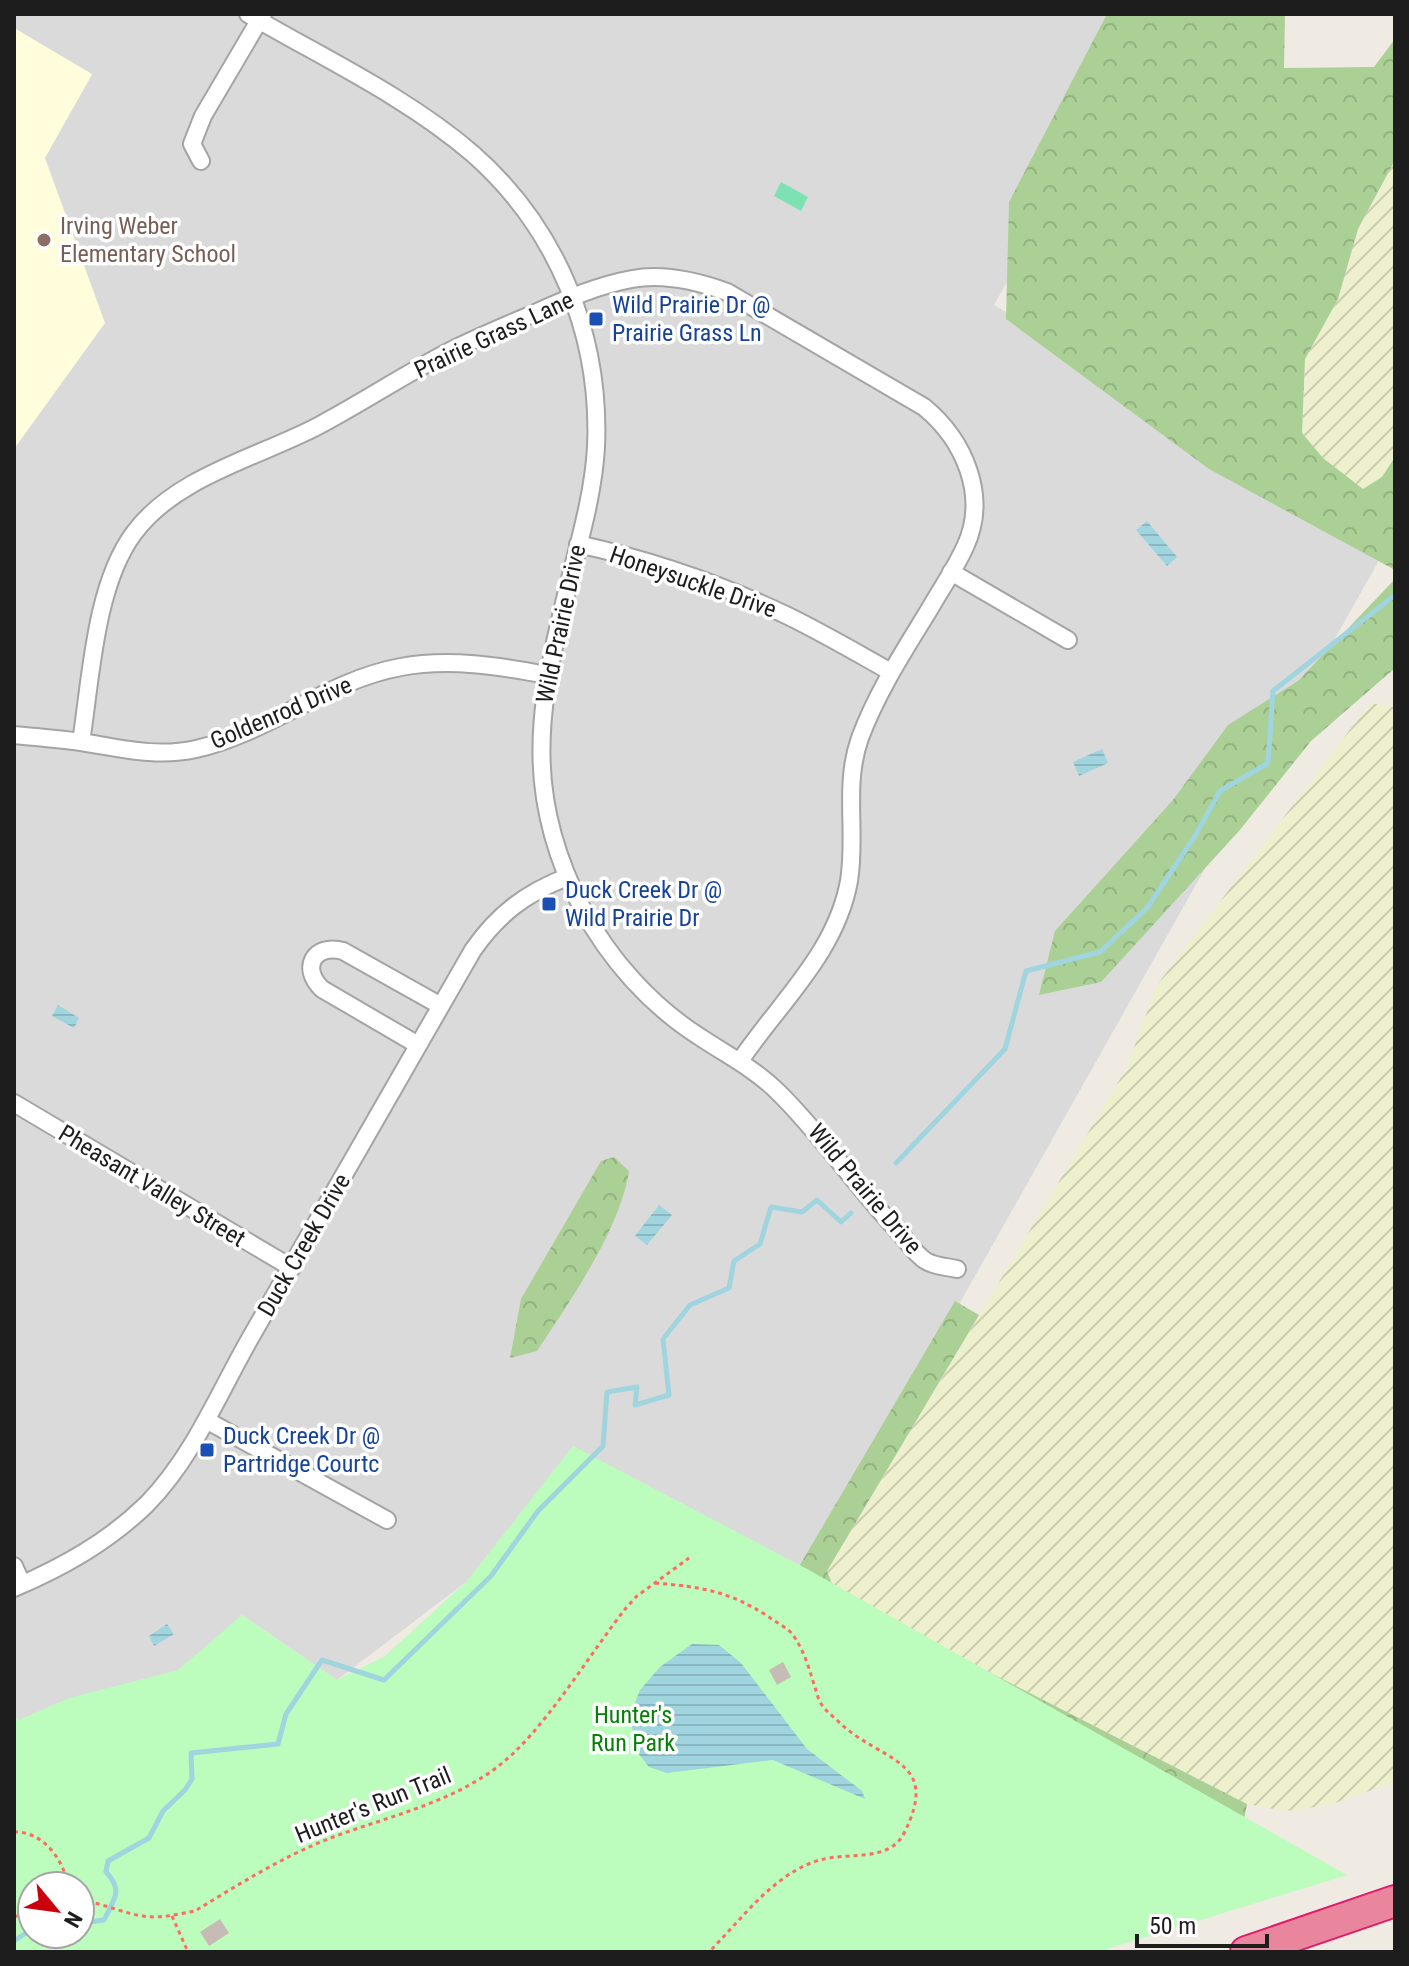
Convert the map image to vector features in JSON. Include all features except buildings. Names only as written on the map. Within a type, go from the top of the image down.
[{"type":"highway","points":[[1246,1952],[1395,1901]]},
{"type":"highway","points":[[1254,1952],[1395,1908]]},
{"type":"street","points":[[201,161],[192,144],[203,116],[257,16]]},
{"type":"street","name":"Wild Prairie Drive","points":[[257,16],[391,97],[471,153],[522,205],[543,235],[573,297],[586,337],[594,377],[596,451],[589,495],[547,675],[541,740],[544,794],[552,833],[567,877],[605,946],[667,1013],[699,1037],[740,1061],[806,1120],[875,1207],[926,1261],[957,1269]]},
{"type":"street","name":"Prairie Grass Lane","points":[[81,742],[107,584],[118,558],[134,533],[149,515],[190,484],[320,425],[456,348],[573,297],[630,279],[656,276],[708,285],[759,311],[924,407],[955,439],[971,479],[974,502],[967,545],[891,672],[865,727],[853,764],[849,794],[852,851],[843,906],[820,953],[740,1061]]},
{"type":"street","name":"Honeysuckle Drive","points":[[578,544],[681,573],[736,593],[789,616],[891,672]]},
{"type":"street","points":[[951,572],[1068,640]]},
{"type":"street","name":"Goldenrod Drive","points":[[14,735],[143,753],[194,750],[220,742],[363,678],[398,667],[435,662],[547,675]]},
{"type":"street","name":"Duck Creek Drive","points":[[18,1586],[87,1552],[124,1526],[171,1477],[418,1045],[489,927],[509,907],[567,877]]},
{"type":"street","points":[[418,1045],[322,989],[313,981],[313,959],[321,951],[332,948],[343,951],[441,1006]]},
{"type":"street","name":"Pheasant Valley Street","points":[[14,1103],[292,1268]]},
{"type":"street","points":[[206,1420],[387,1520]]},
{"type":"street","points":[[14,1566],[18,1586]]},
{"type":"path","name":"Hunter's Run Trail","points":[[96,1903],[144,1917],[195,1911],[325,1840],[455,1794],[498,1767],[533,1730],[626,1608],[689,1558]]},
{"type":"path","points":[[655,1583],[724,1592],[791,1632],[803,1653],[820,1704],[846,1730],[889,1756],[914,1777],[917,1791],[916,1808],[899,1842],[889,1851],[821,1859],[797,1869],[763,1896],[709,1952]]},
{"type":"path","points":[[14,1832],[34,1836],[45,1844],[57,1857],[62,1870]]},
{"type":"path","points":[[172,1916],[188,1952]]},
{"type":"shaded area","points":[[14,14],[1157,14],[994,305],[1390,541],[809,1570],[466,1582],[337,1680],[242,1615],[44,1870],[16,1870],[16,1950],[40,1952],[14,1952],[14,211],[92,75],[14,28]]},
{"type":"shaded area","name":"Irving Weber Elementary School","points":[[14,28],[92,74],[45,158],[105,323],[14,449]]},
{"type":"green space","points":[[1107,14],[1285,14],[1284,68],[1374,67],[1395,39],[1395,160],[1358,229],[1338,299],[1305,359],[1302,433],[1323,458],[1363,489],[1382,477],[1395,457],[1395,570],[1209,469],[1006,319],[1009,202]]},
{"type":"green space","points":[[1395,160],[1395,457],[1382,477],[1363,489],[1323,458],[1302,433],[1305,359],[1338,299],[1358,229]]},
{"type":"green space","points":[[781,182],[808,197],[801,211],[774,196]]},
{"type":"green space","points":[[1395,579],[1395,668],[1311,741],[1239,831],[1101,982],[1039,995],[1055,931],[1173,800],[1228,725],[1298,681]]},
{"type":"green space","points":[[1370,703],[1395,707],[1395,1782],[1329,1805],[1286,1811],[1247,1804],[836,1594],[827,1571],[1126,1069],[1157,985]]},
{"type":"green space","points":[[614,1157],[629,1171],[624,1194],[605,1241],[537,1351],[510,1358],[521,1299],[601,1161]]},
{"type":"green space","points":[[955,1301],[979,1315],[827,1571],[836,1594],[1247,1804],[1243,1825],[1212,1836],[1171,1830],[686,1550],[638,1588],[504,1743],[450,1773],[341,1818],[348,1785],[438,1720],[502,1651],[599,1598],[631,1548],[670,1509],[797,1570]]},
{"type":"green space","name":"Hunter's Run Park","points":[[573,1446],[809,1570],[1347,1875],[1097,1952],[14,1952],[14,1714],[19,1720],[69,1698],[178,1670],[242,1615],[337,1680],[385,1656],[466,1582]]},
{"type":"water","points":[[1147,521],[1177,557],[1167,566],[1136,530]]},
{"type":"water","points":[[1102,749],[1108,763],[1079,776],[1073,762]]},
{"type":"water","points":[[58,1005],[79,1018],[74,1028],[52,1016]]},
{"type":"water","points":[[659,1205],[672,1215],[647,1245],[635,1236]]},
{"type":"water","points":[[167,1624],[174,1634],[154,1646],[149,1636]]},
{"type":"water","points":[[692,1644],[719,1645],[741,1663],[807,1749],[862,1791],[865,1799],[773,1760],[667,1773],[649,1767],[634,1748],[631,1713],[640,1690],[660,1667]]},
{"type":"waterway","points":[[896,1163],[1005,1049],[1026,971],[1100,952],[1147,908],[1195,836],[1220,791],[1268,763],[1273,691],[1395,595]]},
{"type":"waterway","points":[[96,1921],[104,1920],[116,1895],[115,1885],[106,1872],[108,1861],[149,1838],[163,1811],[192,1779],[191,1753],[278,1744],[286,1714],[322,1660],[384,1680],[491,1576],[538,1511],[603,1446],[607,1392],[637,1387],[635,1405],[669,1395],[663,1339],[690,1305],[729,1288],[734,1261],[760,1244],[771,1207],[802,1212],[817,1200],[841,1222],[851,1213]]},
{"type":"place","name":"Irving Weber Elementary School","points":[[44,240]]},
{"type":"place","name":"Wild Prairie Dr @ Prairie Grass Ln","points":[[596,319]]},
{"type":"place","name":"Duck Creek Dr @ Wild Prairie Dr","points":[[549,904]]},
{"type":"place","name":"Duck Creek Dr @ Partridge Courtc","points":[[207,1450]]}]
